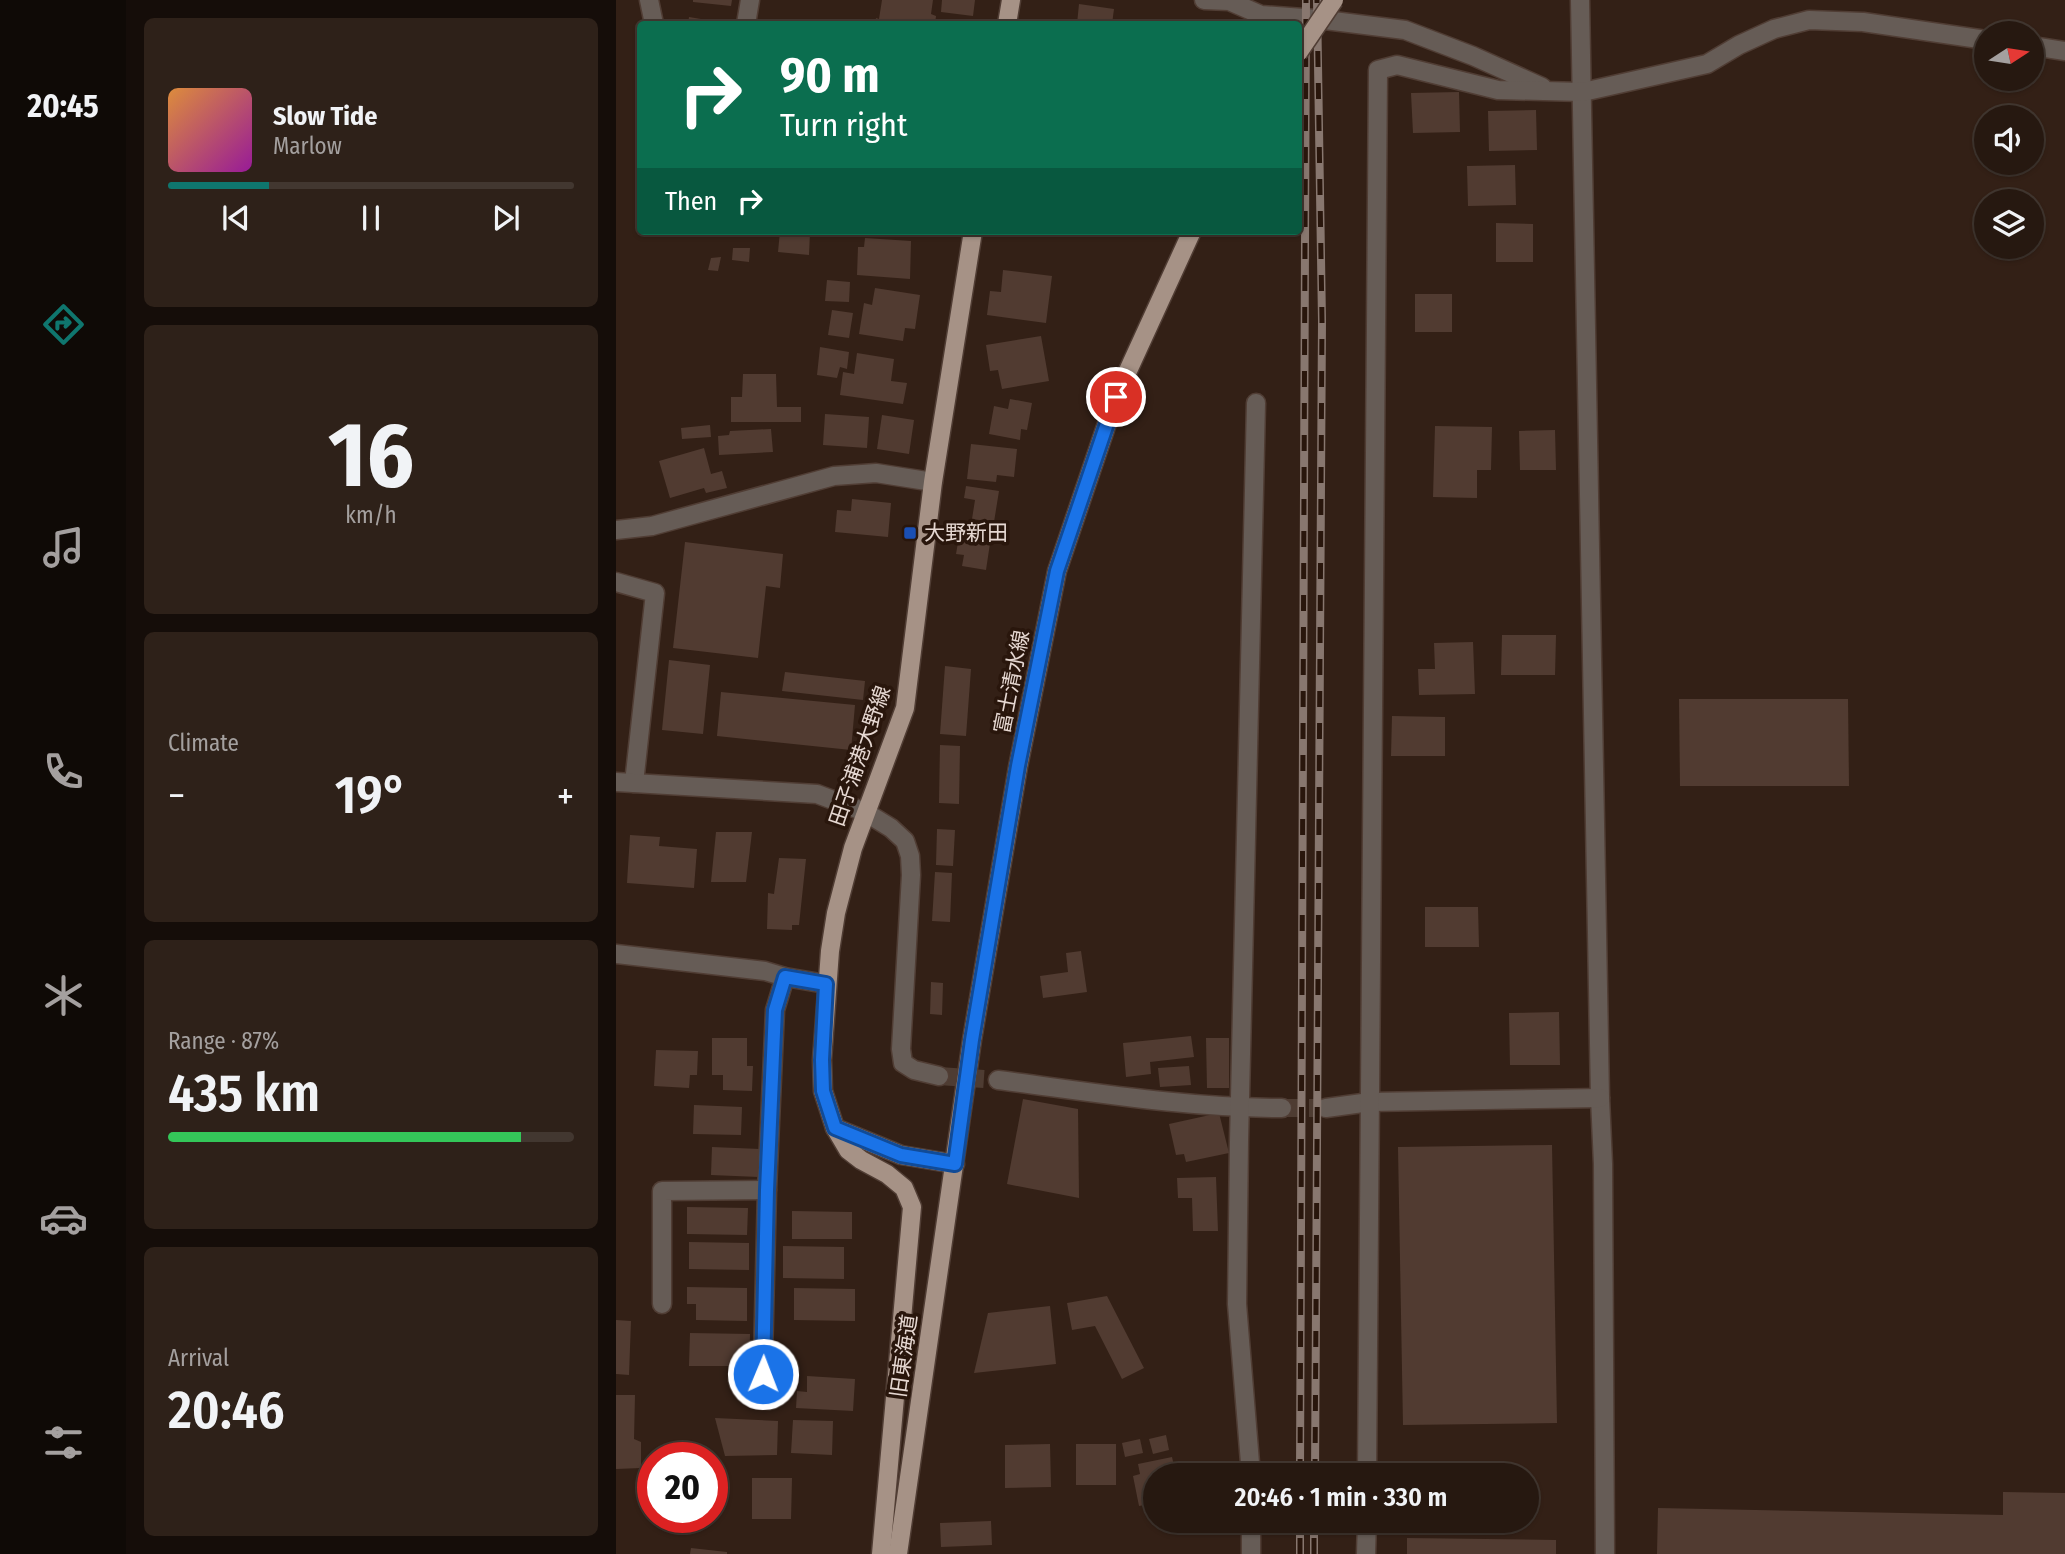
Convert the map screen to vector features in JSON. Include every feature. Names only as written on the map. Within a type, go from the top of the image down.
[{"type":"main road","points":[[1008,21],[1011,0]]},
{"type":"main road","points":[[1302,47],[1334,0]]},
{"type":"main road","name":"田子浦港大野線","points":[[881,1554],[912,1207],[904,1188],[848,1150],[835,1128],[823,1091],[826,984],[836,913],[853,848],[905,708],[933,482],[973,235]]},
{"type":"main road","name":"富士清水線","points":[[955,1164],[972,1040],[1018,766],[1057,571],[1116,397],[1191,235]]},
{"type":"main road","points":[[835,1128],[901,1155],[955,1164]]},
{"type":"main road","name":"旧東海道","points":[[898,1554],[955,1164]]},
{"type":"street","points":[[649,0],[653,21]]},
{"type":"street","points":[[746,21],[750,0]]},
{"type":"street","points":[[1204,0],[1229,1],[1261,15],[1405,30],[1473,56],[1551,91]]},
{"type":"street","points":[[1580,0],[1600,1098],[1604,1164],[1605,1554]]},
{"type":"street","points":[[1367,1463],[1378,70],[1397,65],[1498,90],[1583,92],[1707,64],[1774,29],[1809,20],[1863,22],[1974,38]]},
{"type":"street","points":[[2044,48],[2065,51]]},
{"type":"street","points":[[1250,1463],[1237,1304],[1239,1108],[1256,403]]},
{"type":"street","points":[[616,530],[652,526],[834,476],[876,473],[933,482]]},
{"type":"street","points":[[616,582],[655,593],[625,782],[817,794],[865,812],[891,828],[905,841],[910,856],[911,875],[901,1049],[903,1063],[914,1070],[939,1076]]},
{"type":"street","points":[[616,954],[765,971],[826,984]]},
{"type":"street","points":[[762,1400],[775,1010],[785,977]]},
{"type":"street","points":[[998,1080],[1239,1108],[1282,1108]]},
{"type":"street","points":[[1325,1108],[1370,1102],[1600,1098]]},
{"type":"street","points":[[662,1304],[662,1191],[767,1190]]},
{"type":"street","points":[[1251,1533],[1251,1554]]},
{"type":"street","points":[[1366,1554],[1367,1533]]},
{"type":"building","points":[[693,0],[732,0],[731,6]]},
{"type":"building","points":[[882,0],[933,0],[931,14],[936,16],[935,21],[876,21],[876,18],[879,19]]},
{"type":"building","points":[[942,0],[975,0],[973,16],[941,12]]},
{"type":"building","points":[[1079,4],[1114,9],[1112,21],[1077,21]]},
{"type":"building","points":[[689,17],[713,21],[688,21]]},
{"type":"building","points":[[1459,92],[1460,132],[1413,133],[1411,93]]},
{"type":"building","points":[[1536,110],[1537,150],[1489,151],[1488,111]]},
{"type":"building","points":[[1515,165],[1516,205],[1468,206],[1467,166]]},
{"type":"building","points":[[1496,223],[1533,224],[1533,262],[1496,262]]},
{"type":"building","points":[[780,235],[810,235],[809,255],[778,252]]},
{"type":"building","points":[[865,238],[911,241],[910,279],[857,275],[858,247],[864,247]]},
{"type":"building","points":[[733,248],[750,248],[749,262],[732,260]]},
{"type":"building","points":[[721,257],[718,271],[708,270],[711,258]]},
{"type":"building","points":[[1003,270],[1052,276],[1046,323],[987,315],[990,291],[1001,292]]},
{"type":"building","points":[[827,280],[850,282],[849,302],[825,301]]},
{"type":"building","points":[[875,288],[920,295],[915,329],[905,328],[903,341],[859,334],[864,303],[872,305]]},
{"type":"building","points":[[1415,294],[1452,294],[1452,332],[1415,332]]},
{"type":"building","points":[[832,310],[853,313],[849,338],[828,335]]},
{"type":"building","points":[[1041,336],[1049,381],[1002,389],[998,370],[990,371],[986,345]]},
{"type":"building","points":[[820,347],[849,352],[847,369],[840,367],[837,378],[817,375]]},
{"type":"building","points":[[857,353],[894,359],[891,381],[907,383],[903,404],[840,395],[843,372],[854,374]]},
{"type":"building","points":[[743,374],[776,374],[777,407],[801,407],[801,422],[731,422],[731,397],[742,397]]},
{"type":"building","points":[[1010,399],[1032,403],[1027,430],[1021,429],[1020,440],[989,434],[994,406],[1008,409]]},
{"type":"building","points":[[825,414],[869,417],[867,448],[823,445]]},
{"type":"building","points":[[882,415],[914,420],[909,454],[877,449]]},
{"type":"building","points":[[710,425],[711,437],[682,439],[681,428]]},
{"type":"building","points":[[1435,426],[1492,427],[1491,470],[1477,470],[1477,498],[1433,497]]},
{"type":"building","points":[[771,429],[773,452],[719,455],[718,436],[729,435],[730,431]]},
{"type":"building","points":[[1555,430],[1556,470],[1520,470],[1519,431]]},
{"type":"building","points":[[971,444],[1017,449],[1014,477],[997,475],[996,482],[967,479]]},
{"type":"building","points":[[704,448],[711,474],[722,471],[727,488],[706,493],[704,488],[670,498],[659,461]]},
{"type":"building","points":[[966,486],[999,491],[994,522],[972,519],[975,500],[964,498]]},
{"type":"building","points":[[852,499],[891,503],[888,537],[835,532],[837,510],[851,511]]},
{"type":"building","points":[[961,525],[992,530],[986,570],[962,566],[964,555],[956,554]]},
{"type":"building","points":[[685,542],[783,554],[780,588],[766,586],[758,658],[673,648]]},
{"type":"building","points":[[1502,635],[1556,635],[1555,675],[1501,675]]},
{"type":"building","points":[[1473,642],[1475,694],[1419,695],[1418,669],[1435,669],[1434,643]]},
{"type":"building","points":[[669,660],[710,665],[703,734],[662,730]]},
{"type":"building","points":[[945,666],[971,669],[966,736],[940,734]]},
{"type":"building","points":[[785,672],[865,681],[863,700],[782,691]]},
{"type":"building","points":[[721,692],[855,705],[851,750],[717,736]]},
{"type":"building","points":[[1679,699],[1848,699],[1849,786],[1680,786]]},
{"type":"building","points":[[1392,716],[1445,717],[1445,756],[1391,756]]},
{"type":"building","points":[[940,745],[960,746],[959,804],[939,803]]},
{"type":"building","points":[[937,829],[955,830],[953,866],[936,865]]},
{"type":"building","points":[[716,832],[752,832],[746,882],[711,882]]},
{"type":"building","points":[[630,835],[660,837],[659,846],[697,849],[694,888],[627,883]]},
{"type":"building","points":[[779,858],[806,859],[799,925],[792,925],[792,930],[767,929],[768,893],[774,894]]},
{"type":"building","points":[[935,872],[952,873],[950,922],[932,921]]},
{"type":"building","points":[[1425,907],[1478,907],[1479,947],[1425,947]]},
{"type":"building","points":[[1081,951],[1087,992],[1043,998],[1040,976],[1068,972],[1066,953]]},
{"type":"building","points":[[931,982],[943,983],[942,1015],[930,1014]]},
{"type":"building","points":[[1559,1012],[1560,1065],[1510,1065],[1509,1013]]},
{"type":"building","points":[[1191,1036],[1194,1057],[1150,1062],[1151,1074],[1126,1077],[1123,1043]]},
{"type":"building","points":[[712,1038],[747,1038],[747,1066],[753,1066],[752,1091],[723,1090],[723,1075],[712,1075]]},
{"type":"building","points":[[1206,1038],[1229,1038],[1229,1088],[1207,1088]]},
{"type":"building","points":[[656,1050],[698,1051],[697,1075],[690,1075],[689,1088],[654,1086]]},
{"type":"building","points":[[1189,1066],[1191,1085],[1160,1087],[1158,1068]]},
{"type":"building","points":[[1023,1099],[1078,1109],[1079,1198],[1007,1184]]},
{"type":"building","points":[[694,1105],[742,1107],[741,1135],[693,1134]]},
{"type":"building","points":[[1219,1113],[1229,1153],[1186,1162],[1184,1154],[1176,1155],[1169,1124]]},
{"type":"building","points":[[1552,1145],[1557,1423],[1403,1425],[1398,1147]]},
{"type":"building","points":[[712,1147],[760,1149],[759,1177],[711,1175]]},
{"type":"building","points":[[1216,1177],[1218,1231],[1193,1231],[1192,1198],[1178,1198],[1177,1178]]},
{"type":"building","points":[[687,1207],[748,1208],[747,1235],[687,1234]]},
{"type":"building","points":[[792,1211],[852,1212],[852,1239],[792,1239]]},
{"type":"building","points":[[689,1242],[749,1243],[749,1270],[689,1269]]},
{"type":"building","points":[[783,1246],[844,1247],[844,1279],[783,1278]]},
{"type":"building","points":[[687,1287],[747,1288],[747,1321],[696,1320],[696,1304],[687,1304]]},
{"type":"building","points":[[794,1288],[855,1289],[855,1321],[794,1320]]},
{"type":"building","points":[[1107,1296],[1144,1368],[1122,1379],[1095,1326],[1072,1330],[1067,1303]]},
{"type":"building","points":[[1050,1306],[1056,1364],[974,1373],[988,1313]]},
{"type":"building","points":[[616,1320],[631,1321],[629,1375],[616,1374]]},
{"type":"building","points":[[690,1333],[750,1334],[749,1366],[689,1366]]},
{"type":"building","points":[[807,1376],[855,1379],[853,1411],[796,1408],[797,1391],[807,1392]]},
{"type":"building","points":[[616,1395],[635,1395],[634,1439],[641,1442],[637,1442],[637,1468],[616,1469]]},
{"type":"building","points":[[715,1418],[778,1421],[777,1455],[728,1456],[728,1442],[721,1442]]},
{"type":"building","points":[[793,1420],[833,1421],[832,1455],[791,1453]]},
{"type":"building","points":[[1166,1435],[1169,1450],[1153,1454],[1149,1439]]},
{"type":"building","points":[[1140,1439],[1143,1453],[1125,1457],[1122,1443]]},
{"type":"building","points":[[1050,1444],[1051,1487],[1005,1488],[1005,1445]]},
{"type":"building","points":[[1076,1444],[1116,1444],[1116,1485],[1076,1485]]},
{"type":"building","points":[[1172,1457],[1173,1463],[1143,1463],[1143,1505],[1139,1506],[1133,1476],[1140,1474],[1138,1464]]},
{"type":"building","points":[[752,1478],[792,1478],[791,1519],[752,1519]]},
{"type":"building","points":[[2003,1492],[2065,1493],[2065,1554],[1657,1554],[1658,1508],[2003,1515]]},
{"type":"building","points":[[991,1521],[992,1545],[941,1547],[940,1523]]},
{"type":"building","points":[[1407,1538],[1556,1540],[1556,1554],[1407,1554]]},
{"type":"building","points":[[691,1548],[727,1552],[727,1554],[690,1554]]},
{"type":"tunnel","points":[[939,1076],[998,1080]]},
{"type":"tunnel","points":[[1282,1108],[1326,1108]]},
{"type":"railway","points":[[1300,1463],[1306,0]]},
{"type":"railway","points":[[1315,1463],[1322,321],[1317,0]]},
{"type":"railway","points":[[1300,1533],[1300,1554]]},
{"type":"railway","points":[[1314,1533],[1314,1554]]},
{"type":"place","name":"大野新田","points":[[910,533]]},
{"type":"route","points":[[763,1374],[775,1010],[785,977],[826,984],[823,1091],[835,1128],[901,1155],[955,1164],[972,1040],[1018,766],[1057,571],[1116,397]]}]
